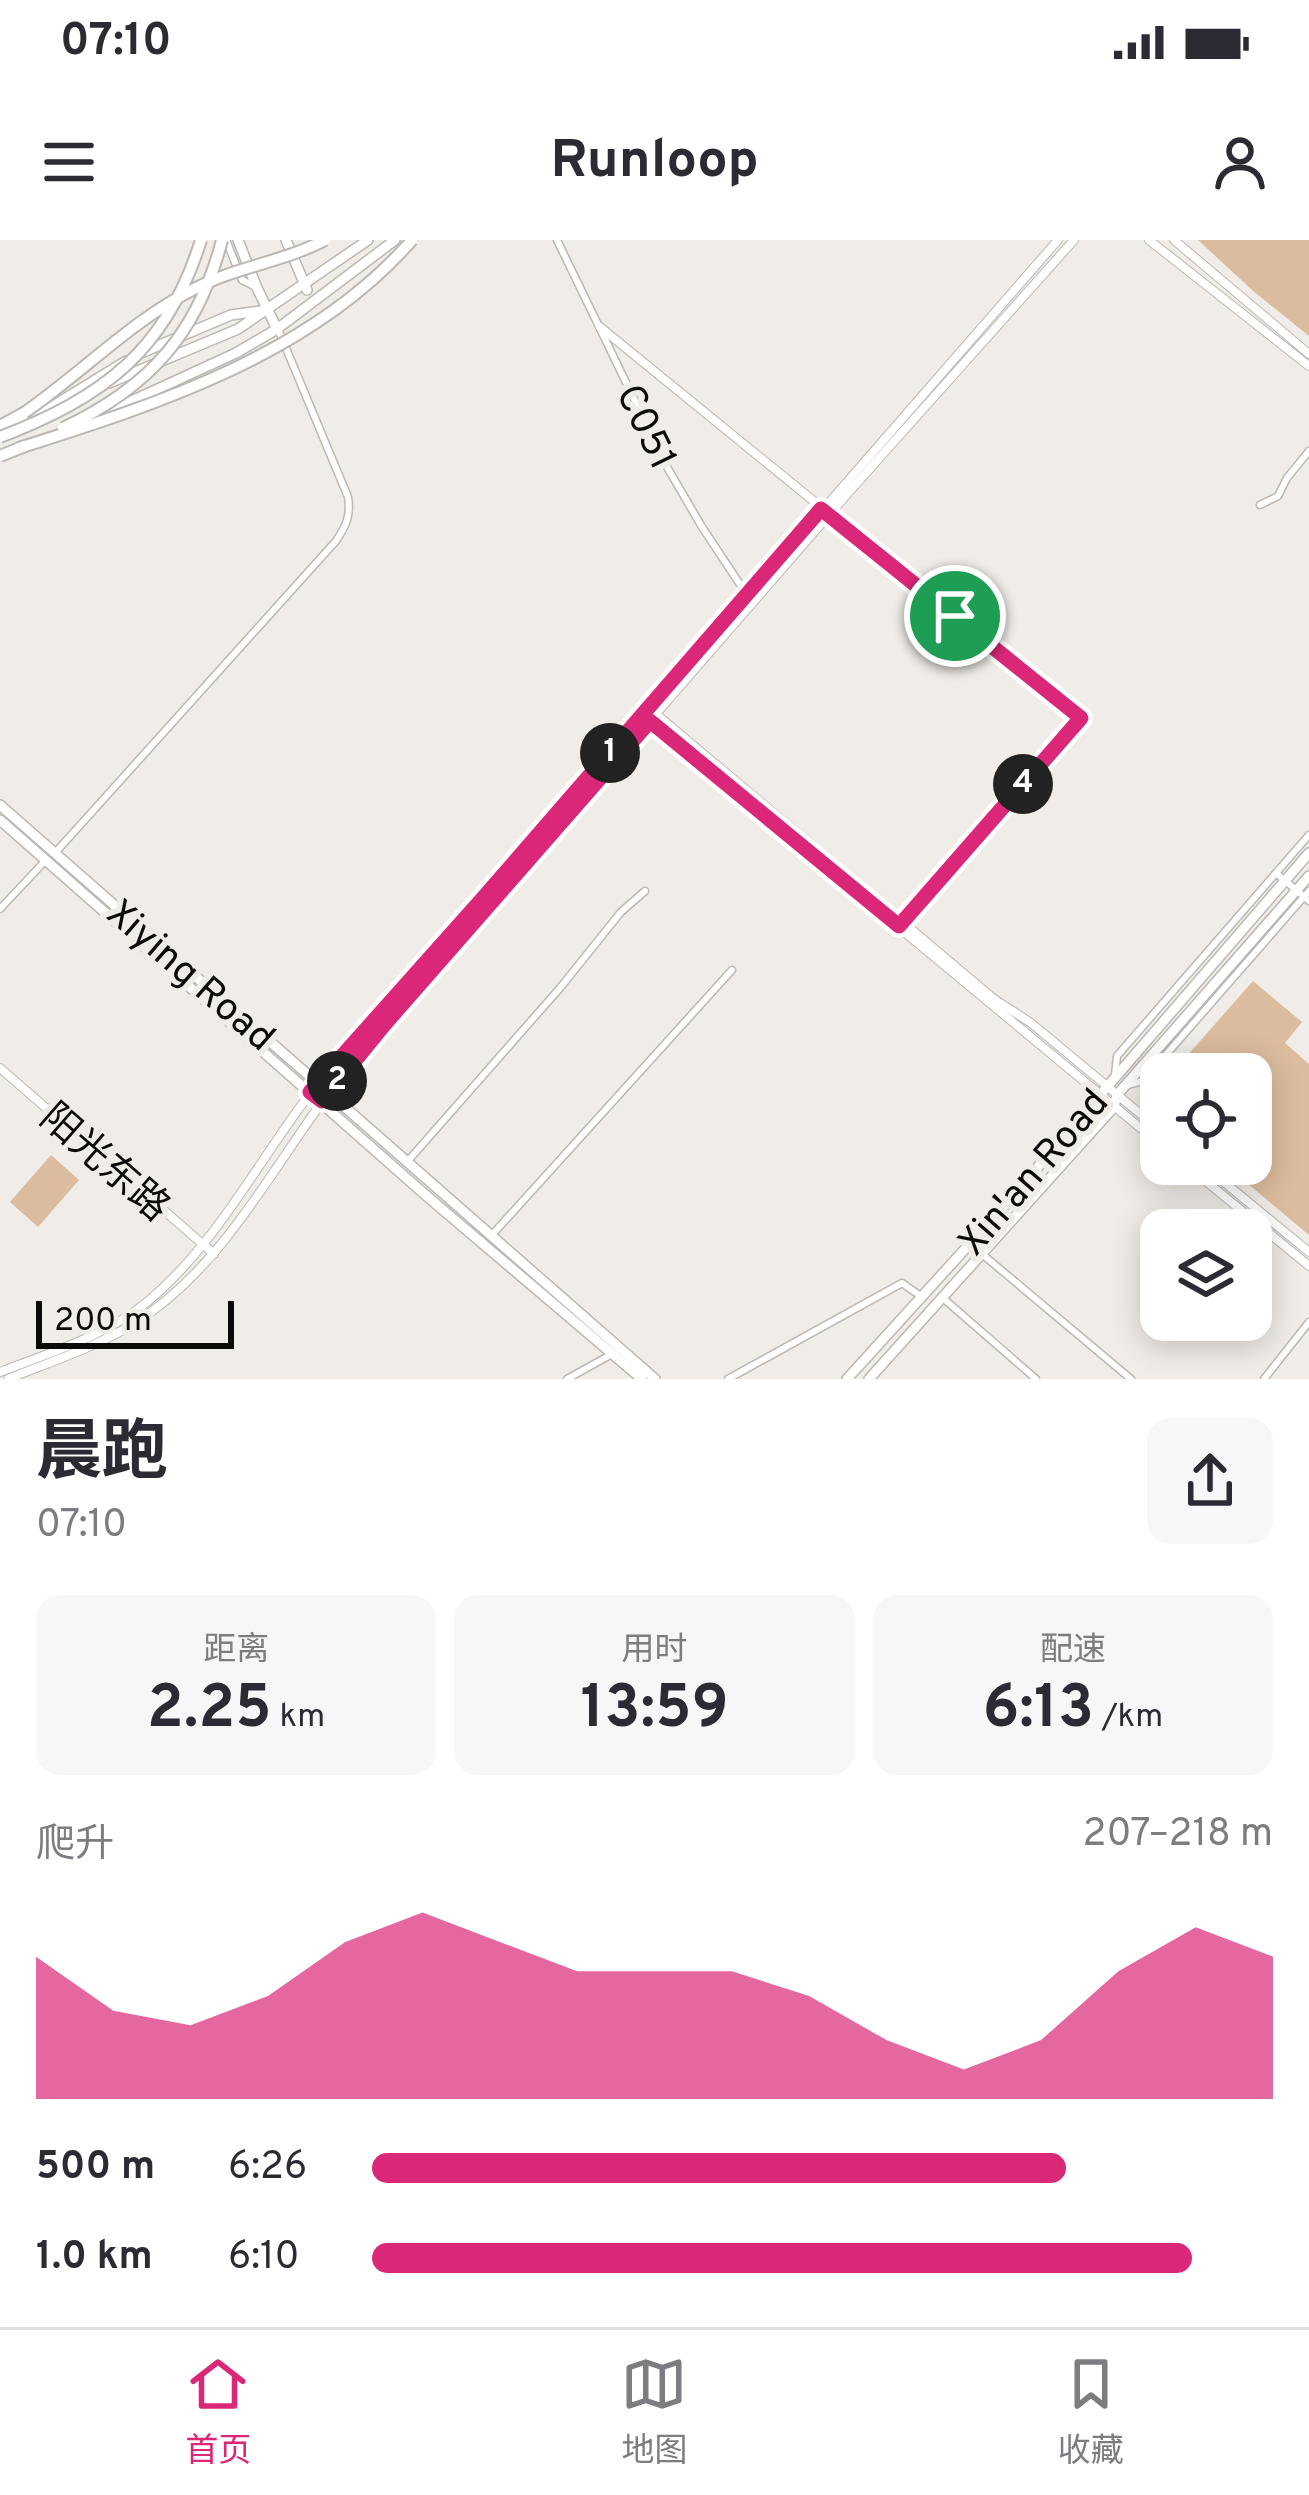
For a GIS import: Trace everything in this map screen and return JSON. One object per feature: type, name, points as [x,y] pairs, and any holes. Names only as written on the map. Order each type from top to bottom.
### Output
[{"type":"highway","points":[[0,431],[57,414],[136,358],[168,314],[190,274],[201,240]]},
{"type":"highway","points":[[0,458],[101,409],[147,375],[192,321],[224,240]]},
{"type":"highway","points":[[0,431],[156,310],[199,286],[280,261],[326,240]]},
{"type":"highway","points":[[19,448],[95,424],[255,358],[295,336],[365,285],[412,240]]},
{"type":"main road","points":[[238,240],[278,328]]},
{"type":"main road","points":[[286,240],[313,300]]},
{"type":"main road","points":[[0,431],[44,412],[142,352],[231,315],[268,309],[368,240]]},
{"type":"main road","points":[[0,458],[236,353],[278,328],[395,240]]},
{"type":"main road","points":[[8,1375],[127,1316],[151,1299],[202,1245],[314,1088],[750,599],[1058,240]]},
{"type":"main road","points":[[825,512],[1074,240]]},
{"type":"main road","points":[[1149,240],[1309,366]]},
{"type":"main road","points":[[1174,240],[1309,354]]},
{"type":"main road","points":[[600,327],[1081,718]]},
{"type":"main road","points":[[8,1375],[133,1324],[176,1292],[214,1254],[325,1097],[750,599]]},
{"type":"main road","points":[[653,717],[901,924],[1030,1023],[1102,1089],[1140,1114]]},
{"type":"main road","name":"Xiying Road","points":[[0,805],[51,857],[314,1088],[407,1162],[655,1379]]},
{"type":"main road","name":"Xiying Road","points":[[0,820],[51,857]]},
{"type":"main road","name":"Xin'an Road","points":[[848,1379],[1280,877],[1309,853]]},
{"type":"main road","name":"Xin'an Road","points":[[869,1379],[1118,1096],[1305,895],[1309,876]]},
{"type":"main road","name":"阳光东路","points":[[0,1068],[214,1254]]},
{"type":"main road","points":[[1118,1096],[1140,1121]]},
{"type":"main road","name":"Xiying Road","points":[[325,1097],[430,1198],[642,1379]]},
{"type":"main road","points":[[1211,1185],[1309,1266]]},
{"type":"main road","points":[[1228,1185],[1309,1252]]},
{"type":"street","points":[[224,240],[242,280],[257,288]]},
{"type":"street","name":"C051","points":[[557,240],[667,467],[750,599]]},
{"type":"street","points":[[0,909],[346,525],[351,513],[348,497],[278,328]]},
{"type":"street","points":[[1260,505],[1278,496],[1309,451]]},
{"type":"street","points":[[901,924],[1081,718]]},
{"type":"street","points":[[1305,895],[1280,877],[1309,836]]},
{"type":"street","points":[[407,1162],[621,912],[645,891]]},
{"type":"street","points":[[491,1236],[732,970]]},
{"type":"street","points":[[982,1254],[1131,1379]]},
{"type":"street","points":[[728,1379],[902,1283],[922,1298]]},
{"type":"street","points":[[941,1296],[1036,1379]]},
{"type":"street","points":[[1264,1379],[1309,1322]]},
{"type":"street","points":[[567,1379],[612,1354]]},
{"type":"shaded area","points":[[1198,240],[1309,240],[1309,336],[1252,290]]},
{"type":"shaded area","points":[[1253,981],[1302,1022],[1285,1043],[1309,1064],[1309,1235],[1249,1185],[1272,1185],[1272,1053],[1190,1053]]},
{"type":"shaded area","points":[[51,1155],[79,1180],[38,1227],[10,1202]]},
{"type":"route","points":[[821,509],[955,616],[1081,718],[899,926],[650,721],[322,1101],[310,1092],[821,509]]}]
